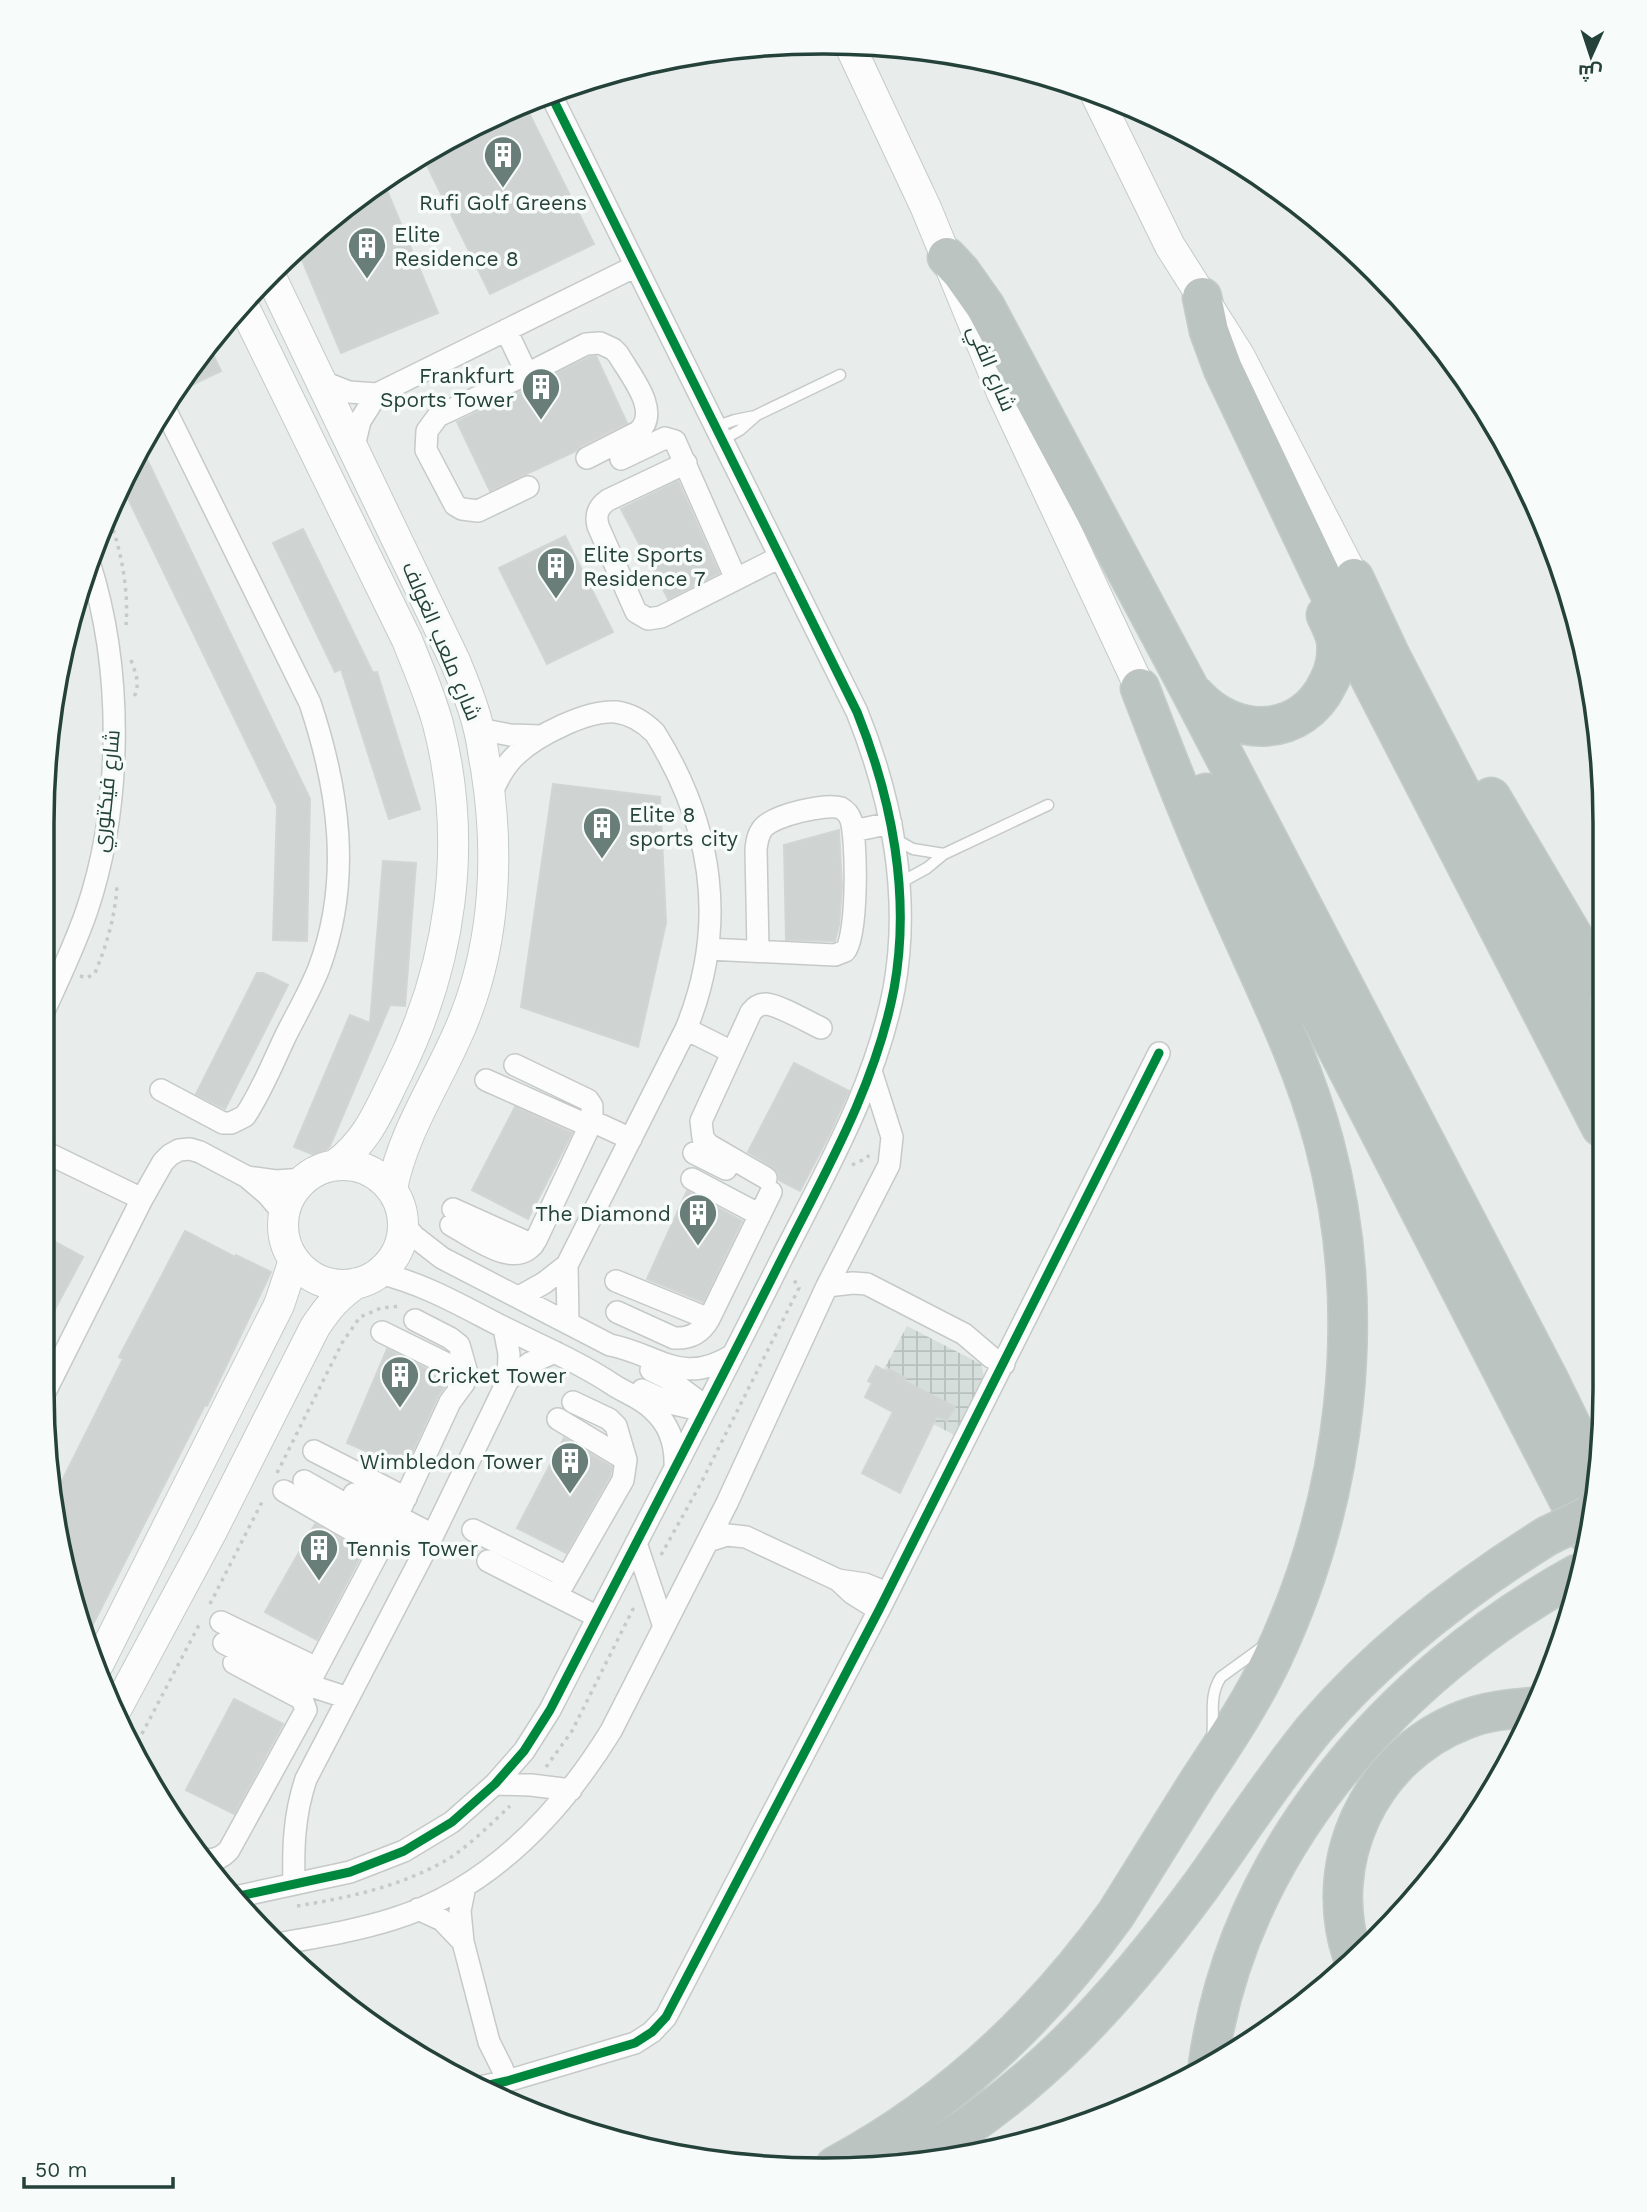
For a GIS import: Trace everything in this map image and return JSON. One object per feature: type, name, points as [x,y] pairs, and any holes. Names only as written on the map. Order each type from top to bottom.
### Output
[{"type":"highway","points":[[947,257],[974,289],[997,327],[1190,690],[1534,1390],[1581,1521]]},
{"type":"highway","points":[[1202,297],[1215,350],[1368,674],[1593,1111]]},
{"type":"highway","points":[[1190,690],[1220,717],[1257,727],[1271,726],[1296,718],[1324,691],[1334,667],[1336,640],[1314,585],[1303,537]]},
{"type":"highway","points":[[1354,578],[1414,666],[1593,970]]},
{"type":"highway","points":[[1354,578],[1390,655],[1593,1047]]},
{"type":"highway","points":[[1140,688],[1206,792],[1534,1390],[1588,1465]]},
{"type":"highway","points":[[850,2157],[900,2128],[981,2066],[1066,1980],[1116,1914],[1251,1699],[1290,1618],[1319,1533],[1338,1445],[1348,1333],[1346,1265],[1341,1224],[1324,1142],[1298,1063],[1207,855],[1140,688]]},
{"type":"highway","points":[[932,2150],[966,2129],[1009,2096],[1065,2048],[1095,2017],[1174,1922],[1286,1764],[1351,1689],[1387,1654],[1464,1591],[1547,1536],[1581,1519]]},
{"type":"highway","points":[[1210,2054],[1217,2017],[1238,1946],[1267,1879],[1285,1846],[1339,1771],[1394,1710],[1437,1671],[1511,1613],[1569,1578]]},
{"type":"highway","points":[[1350,1948],[1344,1925],[1343,1878],[1346,1856],[1353,1833],[1374,1791],[1405,1756],[1443,1730],[1486,1713],[1522,1708]]},
{"type":"street","name":"شارع الفي","points":[[853,55],[905,161],[1002,393],[1140,688]]},
{"type":"street","points":[[245,1896],[350,1872],[404,1851],[452,1822],[495,1784],[524,1751],[550,1710],[675,1469],[858,1104],[885,1027],[894,987],[898,948],[898,884],[893,831],[872,748],[857,712],[555,103]]},
{"type":"street","points":[[1102,107],[1156,219],[1239,355],[1354,578]]},
{"type":"street","points":[[323,382],[349,392],[377,394],[636,266]]},
{"type":"street","name":"شارع ملعب الغولف","points":[[275,285],[455,661],[479,729],[490,796],[494,840],[493,884],[480,971],[467,1013],[400,1154],[392,1189]]},
{"type":"street","name":"شارع ملعب الغولف","points":[[247,314],[407,640],[438,723],[453,810],[452,890],[447,929],[426,1006],[406,1056],[371,1127],[355,1148],[335,1165]]},
{"type":"street","points":[[506,330],[527,374]]},
{"type":"street","points":[[528,487],[478,511],[462,509],[450,498],[426,450],[425,441],[431,423],[438,416],[586,344],[600,343],[618,354],[646,404],[648,416],[643,428],[638,432],[587,458]]},
{"type":"street","points":[[354,446],[360,421],[377,394]]},
{"type":"street","points":[[161,1090],[223,1123],[231,1123],[245,1116],[318,969],[333,921],[338,877],[334,789],[324,745],[310,703],[170,419]]},
{"type":"street","points":[[624,463],[666,438],[672,439],[736,579]]},
{"type":"street","points":[[681,454],[608,500],[597,511],[598,526],[636,612],[641,617],[655,620],[780,557]]},
{"type":"street","points":[[343,510],[356,505],[370,509],[407,579],[422,590]]},
{"type":"street","name":"شارع فيكتوري","points":[[54,989],[88,909],[110,799],[114,743],[113,693],[101,606],[94,580]]},
{"type":"street","points":[[490,796],[505,768],[515,756],[541,736],[603,713],[617,712],[638,719],[654,733],[662,745],[695,814],[703,842],[711,900],[708,949],[702,982],[687,1029],[566,1265],[544,1283],[519,1297]]},
{"type":"street","points":[[479,729],[510,735],[541,736]]},
{"type":"street","points":[[708,949],[835,955],[841,954],[849,947],[855,889],[853,831],[851,818],[841,807],[834,806],[776,819],[764,827],[756,849],[758,951]]},
{"type":"street","points":[[853,831],[893,831]]},
{"type":"street","points":[[806,1209],[709,1145],[703,1138],[701,1121],[751,1012],[760,1005],[772,1005],[821,1028]]},
{"type":"street","points":[[687,1029],[732,1052]]},
{"type":"street","points":[[495,2084],[635,2043],[652,2032],[666,2017],[883,1601],[1160,1054]]},
{"type":"street","points":[[452,1217],[506,1254],[529,1250],[590,1124],[593,1114],[588,1100],[515,1065]]},
{"type":"street","points":[[290,1942],[395,1919],[465,1886],[520,1845],[547,1818],[592,1762],[611,1731],[727,1503],[827,1286],[888,1165],[891,1138],[871,1071]]},
{"type":"street","points":[[486,1080],[631,1139]]},
{"type":"street","points":[[54,1374],[142,1199],[163,1162],[170,1155],[179,1150],[200,1152],[247,1177],[267,1194],[284,1214]]},
{"type":"street","points":[[694,1153],[769,1185]]},
{"type":"street","points":[[54,1156],[142,1199]]},
{"type":"street","points":[[121,1701],[211,1533],[315,1327],[330,1304],[343,1292],[368,1278],[397,1252],[404,1225],[398,1200],[381,1177],[367,1169],[351,1165],[335,1165],[318,1170],[304,1179],[293,1191],[284,1214],[284,1239],[294,1260],[306,1272],[322,1281],[340,1285],[368,1278],[413,1283],[440,1294],[601,1376],[646,1403],[661,1418],[671,1437],[676,1458],[675,1469]]},
{"type":"street","points":[[247,1177],[276,1181],[304,1179]]},
{"type":"street","points":[[692,1180],[760,1215]]},
{"type":"street","points":[[617,1312],[674,1338],[682,1339],[699,1333],[709,1319],[760,1215],[769,1185]]},
{"type":"street","points":[[404,1225],[442,1258],[610,1345],[626,1357],[667,1378],[705,1409]]},
{"type":"street","points":[[849,1244],[855,1265],[867,1284]]},
{"type":"street","points":[[103,1656],[279,1305],[294,1260]]},
{"type":"street","points":[[566,1265],[568,1323]]},
{"type":"street","points":[[616,1281],[709,1319]]},
{"type":"street","points":[[827,1286],[867,1284],[964,1334],[991,1357],[1008,1355]]},
{"type":"street","points":[[312,1677],[393,1523],[450,1402],[467,1373],[459,1345],[415,1320]]},
{"type":"street","points":[[294,1884],[294,1828],[306,1779],[428,1544],[508,1380],[509,1354],[504,1328]]},
{"type":"street","points":[[382,1332],[445,1363],[454,1372],[460,1387]]},
{"type":"street","points":[[610,1345],[630,1350],[670,1367],[683,1369],[710,1367],[733,1356]]},
{"type":"street","points":[[508,1380],[530,1363],[555,1352]]},
{"type":"street","points":[[601,1376],[621,1379],[670,1403],[705,1409]]},
{"type":"street","points":[[562,1586],[623,1480],[626,1460],[613,1422],[573,1402]]},
{"type":"street","points":[[558,1419],[626,1460]]},
{"type":"street","points":[[310,1468],[428,1544]]},
{"type":"street","points":[[276,1485],[393,1523]]},
{"type":"street","points":[[727,1503],[734,1521],[746,1537]]},
{"type":"street","points":[[473,1530],[562,1586],[598,1617]]},
{"type":"street","points":[[708,1541],[727,1535],[746,1537],[838,1580],[852,1593],[883,1601]]},
{"type":"street","points":[[636,1543],[664,1627]]},
{"type":"street","points":[[488,1561],[562,1586]]},
{"type":"street","points":[[214,1623],[348,1698]]},
{"type":"street","points":[[215,1859],[229,1850],[305,1713],[305,1703],[234,1663]]},
{"type":"street","points":[[275,1763],[306,1779]]},
{"type":"street","points":[[495,1784],[570,1790]]},
{"type":"street","points":[[465,1886],[460,1911],[463,1942],[489,2042],[502,2068],[493,2082]]},
{"type":"street","points":[[418,1909],[442,1920],[463,1942]]},
{"type":"lane","points":[[719,434],[735,420],[757,415],[840,375]]},
{"type":"lane","points":[[898,884],[927,869],[944,853],[1048,804]]},
{"type":"lane","points":[[893,831],[913,849],[934,854],[944,853]]},
{"type":"path","points":[[140,1740],[214,1623],[342,1343],[360,1317],[381,1308],[403,1306],[413,1283]]},
{"type":"shaded area","points":[[907,1326],[981,1364],[986,1384],[958,1437],[872,1392]]},
{"type":"building","name":"Rufi Golf Greens","points":[[529,113],[594,244],[490,294],[427,165]]},
{"type":"building","name":"Elite Residence 8","points":[[387,190],[438,313],[341,353],[302,259],[355,213]]},
{"type":"building","points":[[213,355],[221,371],[192,385]]},
{"type":"building","name":"Frankfurt Sports Tower","points":[[596,356],[627,423],[576,451],[490,491],[457,422]]},
{"type":"building","points":[[147,459],[310,799],[307,941],[273,940],[277,806],[127,497]]},
{"type":"building","points":[[678,481],[719,573],[668,599],[621,509]]},
{"type":"building","points":[[303,529],[373,673],[377,672],[420,809],[389,819],[341,669],[335,672],[273,543]]},
{"type":"building","name":"Elite Sports Residence 7","points":[[565,536],[613,632],[547,664],[499,568]]},
{"type":"building","name":"Elite 8 sports city","points":[[553,784],[660,797],[666,923],[638,1047],[521,1007]]},
{"type":"building","points":[[839,830],[842,887],[835,941],[786,940],[784,845]]},
{"type":"building","points":[[383,861],[416,863],[405,1006],[390,1005],[330,1146],[320,1157],[294,1147],[350,1015],[370,1023]]},
{"type":"building","points":[[257,973],[263,973],[288,985],[225,1109],[196,1094]]},
{"type":"building","points":[[794,1063],[849,1091],[800,1191],[779,1180],[778,1172],[773,1167],[748,1152]]},
{"type":"building","points":[[515,1107],[572,1133],[528,1219],[472,1190]]},
{"type":"building","name":"The Diamond","points":[[687,1191],[742,1221],[703,1302],[647,1279]]},
{"type":"building","points":[[185,1231],[271,1272],[207,1406],[205,1405],[92,1626],[69,1539],[60,1484],[123,1359],[119,1357]]},
{"type":"building","points":[[54,1241],[83,1257],[54,1311]]},
{"type":"building","name":"Cricket Tower","points":[[387,1349],[437,1374],[445,1386],[405,1468],[347,1443]]},
{"type":"building","points":[[876,1366],[887,1372],[889,1369],[906,1378],[904,1381],[955,1407],[947,1421],[937,1416],[900,1493],[862,1473],[893,1412],[865,1397],[872,1383],[868,1381]]},
{"type":"building","name":"Wimbledon Tower","points":[[564,1438],[612,1467],[610,1476],[566,1553],[517,1528]]},
{"type":"building","name":"Tennis Tower","points":[[315,1524],[363,1552],[317,1640],[265,1612]]},
{"type":"building","points":[[234,1699],[283,1724],[234,1814],[186,1790]]},
{"type":"cycle path","points":[[244,1895],[350,1872],[404,1851],[452,1822],[495,1784],[524,1751],[550,1710],[830,1164],[874,1061],[894,989],[900,919],[895,848],[880,779],[857,712],[555,103]]},
{"type":"cycle path","points":[[495,2084],[635,2043],[652,2032],[666,2017],[879,1610],[1159,1053]]},
{"type":"place","name":"Rufi Golf Greens","points":[[503,189]]},
{"type":"place","name":"Elite Residence 8","points":[[367,280]]},
{"type":"place","name":"Frankfurt Sports Tower","points":[[541,421]]},
{"type":"place","name":"Elite Sports Residence 7","points":[[556,600]]},
{"type":"place","name":"Elite 8 sports city","points":[[602,860]]},
{"type":"place","name":"The Diamond","points":[[698,1247]]},
{"type":"place","name":"Cricket Tower","points":[[400,1409]]},
{"type":"place","name":"Wimbledon Tower","points":[[570,1495]]},
{"type":"place","name":"Tennis Tower","points":[[319,1582]]}]
